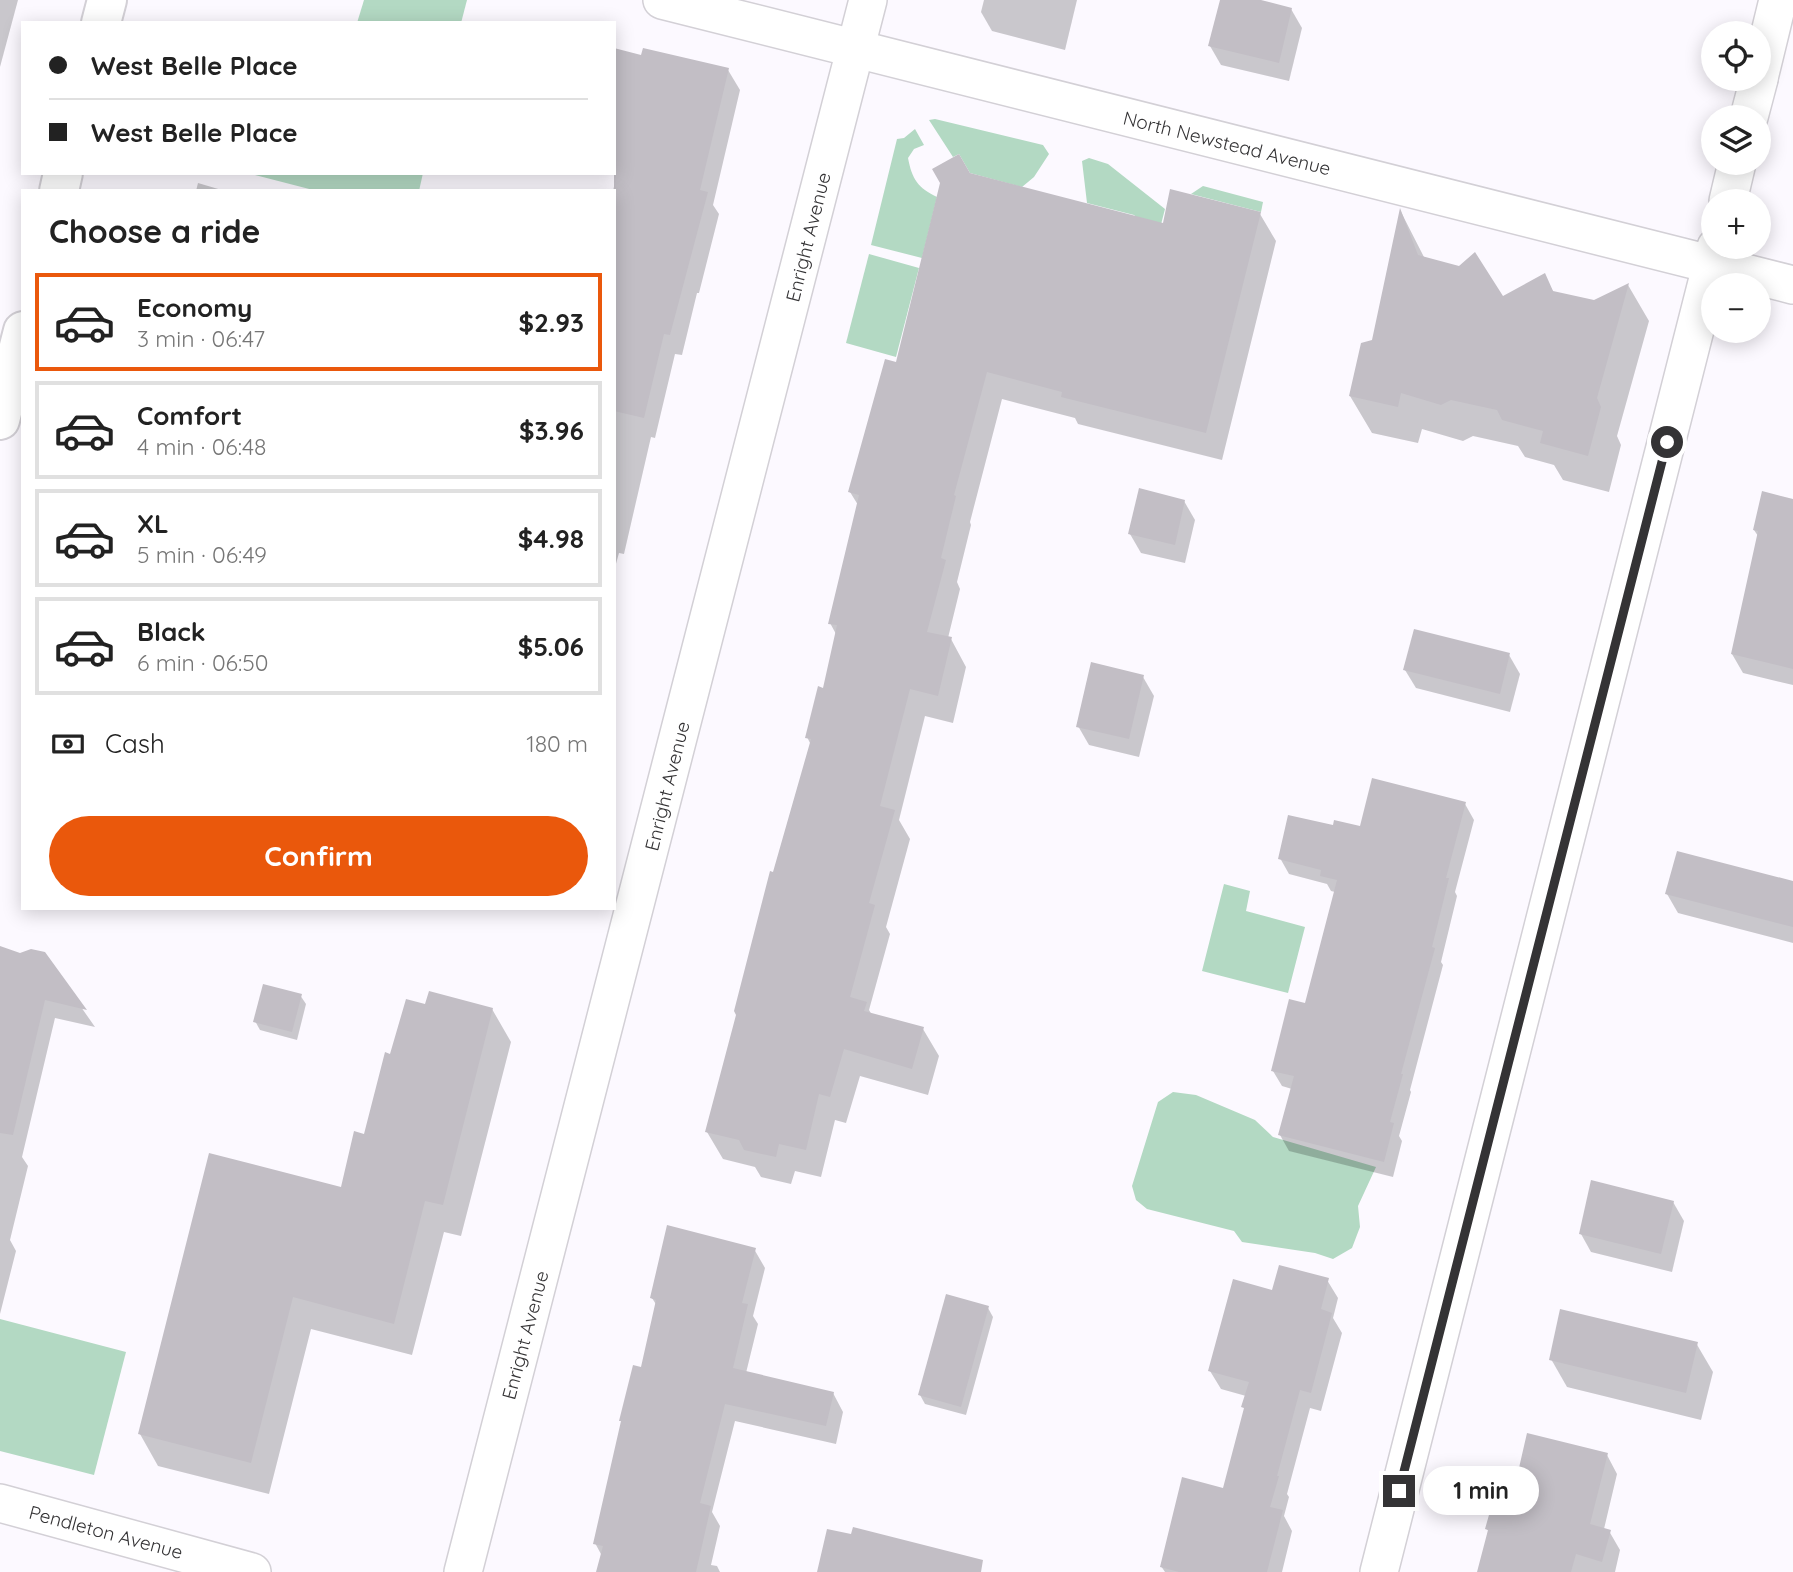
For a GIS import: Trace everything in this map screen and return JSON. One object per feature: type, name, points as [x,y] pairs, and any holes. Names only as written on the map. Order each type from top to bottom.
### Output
[{"type":"main road","points":[[102,21],[107,0]]},
{"type":"main road","points":[[0,420],[21,339]]},
{"type":"street","name":"North Newstead Avenue","points":[[662,0],[1701,253]]},
{"type":"street","name":"Enright Avenue","points":[[463,1572],[868,0]]},
{"type":"street","points":[[1771,29],[1778,0]]},
{"type":"street","points":[[1379,1572],[1713,259]]},
{"type":"street","name":"North Newstead Avenue","points":[[1722,259],[1793,285]]},
{"type":"street","name":"Pendleton Avenue","points":[[0,1503],[252,1572]]},
{"type":"green space","points":[[364,0],[467,0],[462,21],[358,21]]},
{"type":"green space","points":[[935,119],[1043,145],[1049,154],[1034,177],[1022,187],[970,173],[959,154],[953,157],[929,120]]},
{"type":"green space","points":[[915,129],[924,145],[914,149],[908,158],[912,172],[925,190],[937,197],[922,258],[871,245],[897,139],[904,138]]},
{"type":"green space","points":[[1089,158],[1108,164],[1165,209],[1158,236],[1134,215],[1087,203],[1082,161]]},
{"type":"green space","points":[[255,175],[423,175],[419,189],[309,189]]},
{"type":"green space","points":[[1203,186],[1263,202],[1261,212],[1191,194]]},
{"type":"green space","points":[[869,254],[919,268],[896,357],[846,343]]},
{"type":"green space","points":[[1224,884],[1250,891],[1246,911],[1305,927],[1288,993],[1202,971]]},
{"type":"green space","points":[[1173,1092],[1196,1095],[1255,1120],[1273,1137],[1376,1167],[1358,1206],[1360,1227],[1352,1248],[1333,1259],[1315,1253],[1242,1242],[1234,1231],[1147,1209],[1136,1200],[1132,1186],[1158,1102]]},
{"type":"green space","points":[[0,1319],[126,1352],[94,1475],[0,1451]]},
{"type":"building","points":[[1220,0],[1261,0],[1292,8],[1279,63],[1208,46]]},
{"type":"building","points":[[643,48],[729,68],[700,190],[708,192],[670,335],[664,334],[644,418],[616,411],[616,49],[641,55]]},
{"type":"building","points":[[959,154],[970,173],[1163,223],[1170,189],[1261,212],[1206,433],[1061,397],[1062,392],[987,372],[954,495],[956,496],[941,558],[946,560],[927,632],[952,637],[938,696],[910,689],[880,806],[895,810],[869,903],[875,905],[850,997],[867,1002],[864,1011],[924,1027],[912,1069],[844,1049],[830,1097],[819,1094],[806,1150],[779,1144],[776,1157],[744,1150],[739,1140],[705,1132],[770,871],[773,872],[811,739],[805,738],[818,686],[823,688],[837,625],[828,624],[859,495],[848,492],[885,359],[896,362],[940,183],[932,169]]},
{"type":"building","points":[[1400,208],[1418,255],[1459,266],[1475,252],[1503,296],[1545,273],[1553,291],[1594,300],[1629,283],[1597,398],[1601,407],[1588,456],[1540,443],[1543,431],[1502,420],[1497,410],[1451,400],[1441,405],[1401,393],[1398,407],[1349,396],[1361,343],[1372,340]]},
{"type":"building","points":[[1139,488],[1185,500],[1175,545],[1128,534]]},
{"type":"building","points":[[1762,491],[1793,499],[1793,669],[1731,654],[1758,531],[1753,530]]},
{"type":"building","points":[[1414,629],[1510,653],[1500,694],[1403,670]]},
{"type":"building","points":[[1091,662],[1144,675],[1129,739],[1076,727]]},
{"type":"building","points":[[1372,778],[1466,802],[1446,878],[1449,878],[1432,947],[1435,948],[1390,1122],[1394,1123],[1384,1162],[1278,1135],[1294,1076],[1271,1071],[1289,999],[1305,1003],[1337,880],[1320,876],[1321,870],[1278,859],[1288,815],[1333,825],[1334,820],[1360,826]]},
{"type":"building","points":[[1677,851],[1793,881],[1793,927],[1665,894]]},
{"type":"building","points":[[0,946],[20,953],[31,949],[45,952],[87,1010],[45,1000],[13,1135],[0,1133]]},
{"type":"building","points":[[263,984],[302,994],[292,1032],[253,1022]]},
{"type":"building","points":[[429,991],[493,1008],[443,1205],[425,1201],[394,1324],[293,1297],[251,1463],[138,1434],[209,1153],[341,1187],[354,1131],[364,1134],[385,1052],[390,1054],[406,999],[425,1004]]},
{"type":"building","points":[[1591,1180],[1674,1201],[1661,1254],[1579,1234]]},
{"type":"building","points":[[667,1225],[756,1248],[742,1303],[748,1304],[733,1368],[834,1392],[826,1426],[725,1404],[700,1503],[711,1506],[696,1572],[596,1572],[603,1546],[593,1544],[633,1365],[641,1367],[656,1300],[650,1298]]},
{"type":"building","points":[[1279,1265],[1329,1278],[1321,1309],[1332,1313],[1311,1393],[1300,1390],[1277,1476],[1270,1507],[1283,1510],[1267,1572],[1179,1572],[1160,1567],[1182,1477],[1223,1488],[1244,1408],[1241,1407],[1249,1382],[1208,1371],[1233,1279],[1272,1290]]},
{"type":"building","points":[[946,1294],[989,1306],[961,1407],[918,1395]]},
{"type":"building","points":[[1560,1309],[1698,1342],[1686,1393],[1549,1360]]},
{"type":"building","points":[[1527,1433],[1608,1453],[1590,1524],[1611,1530],[1602,1562],[1576,1554],[1571,1572],[1477,1572],[1488,1530],[1485,1529],[1500,1476],[1516,1481]]},
{"type":"building","points":[[853,1527],[983,1560],[981,1572],[817,1572],[827,1529],[851,1534]]},
{"type":"route","points":[[1399,1491],[1667,442]]}]
